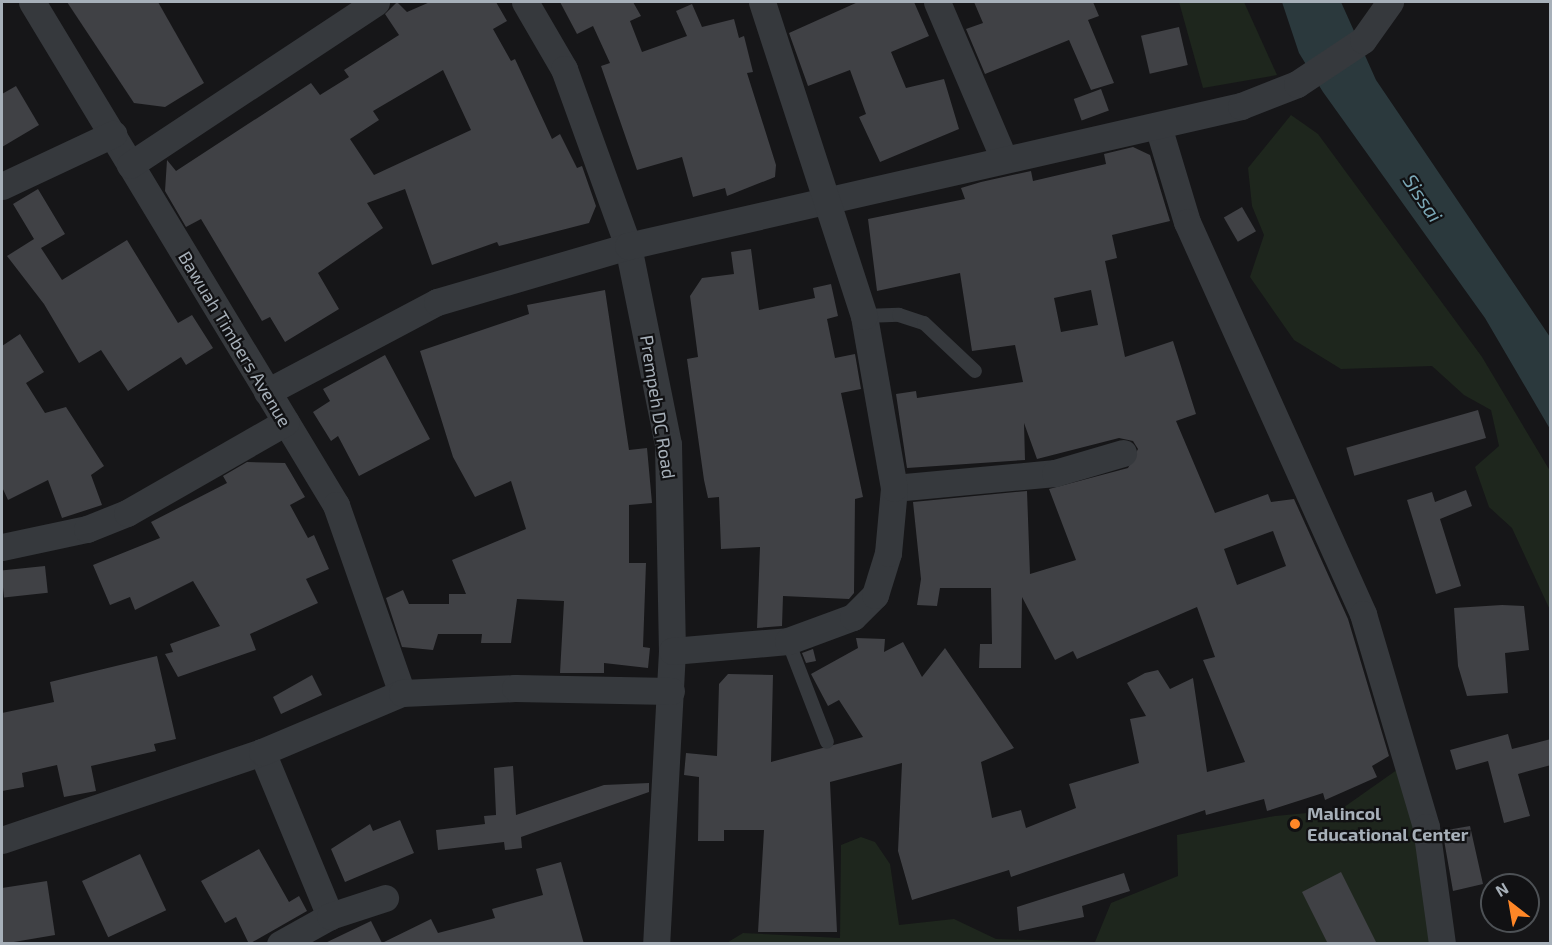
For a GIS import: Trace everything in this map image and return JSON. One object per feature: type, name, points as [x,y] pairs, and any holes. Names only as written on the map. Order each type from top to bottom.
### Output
[{"type":"street","name":"Bawuah Timbers Avenue","points":[[32,2],[336,505],[402,693]]},
{"type":"street","points":[[130,165],[376,2]]},
{"type":"street","name":"Prempeh DC Road","points":[[525,2],[564,69],[628,246],[668,444],[672,651],[656,944]]},
{"type":"street","points":[[672,651],[788,640],[853,616],[874,595],[888,553],[894,488],[864,316],[762,2]]},
{"type":"street","points":[[937,2],[1004,159]]},
{"type":"street","points":[[267,392],[437,302],[628,246],[1241,106],[1308,78],[1363,40],[1390,2]]},
{"type":"street","points":[[1158,126],[1187,222],[1363,614],[1426,827],[1442,944]]},
{"type":"street","points":[[2,186],[113,134]]},
{"type":"street","points":[[2,547],[87,528],[127,513],[286,422]]},
{"type":"street","points":[[894,488],[1055,473],[1123,453]]},
{"type":"street","points":[[2,840],[262,752],[402,693],[515,688],[671,691]]},
{"type":"street","points":[[262,752],[330,916]]},
{"type":"street","points":[[280,944],[330,916],[384,898]]},
{"type":"lane","points":[[864,316],[917,320],[975,371]]},
{"type":"lane","points":[[788,640],[827,742]]},
{"type":"shaded area","points":[[1179,2],[1244,2],[1277,75],[1203,88]]},
{"type":"shaded area","points":[[1291,115],[1318,134],[1482,357],[1550,471],[1550,610],[1512,528],[1489,507],[1475,467],[1499,446],[1491,410],[1464,395],[1432,366],[1341,369],[1294,340],[1250,277],[1264,235],[1252,206],[1248,168]]},
{"type":"shaded area","points":[[1401,767],[1417,822],[1430,943],[725,944],[743,933],[840,938],[841,845],[861,837],[875,842],[890,864],[899,925],[954,919],[996,939],[1095,942],[1111,903],[1178,876],[1177,835],[1275,816],[1340,810]]},
{"type":"water","name":"Sissai","points":[[1282,2],[1341,2],[1376,80],[1550,337],[1550,429],[1485,318],[1323,92],[1299,53]]},
{"type":"building","points":[[67,2],[158,2],[204,83],[165,107],[134,103]]},
{"type":"building","points":[[397,2],[407,12],[430,2],[496,2],[507,21],[493,29],[511,61],[515,59],[552,139],[560,134],[577,168],[582,166],[596,206],[589,223],[499,246],[497,242],[432,265],[405,189],[367,203],[383,228],[318,273],[339,309],[285,342],[270,317],[262,321],[201,219],[186,227],[165,191],[167,160],[176,171],[311,83],[320,95],[349,77],[344,70],[399,35],[385,14]],"holes":[[[443,70],[471,130],[374,175],[350,139],[379,120],[373,111]]]},
{"type":"building","points":[[560,2],[633,2],[641,16],[630,21],[642,52],[687,36],[676,11],[692,4],[702,27],[734,19],[739,38],[744,36],[753,72],[747,73],[776,165],[775,177],[727,196],[725,188],[693,197],[682,157],[637,170],[601,66],[610,63],[593,26],[577,34]]},
{"type":"building","points":[[858,2],[914,2],[929,36],[891,52],[906,88],[944,79],[959,129],[880,162],[859,117],[866,114],[850,70],[808,86],[789,33]]},
{"type":"building","points":[[974,2],[1093,2],[1099,16],[1088,20],[1114,83],[1091,90],[1069,40],[985,74],[966,29],[983,23]]},
{"type":"building","points":[[1179,27],[1188,65],[1150,74],[1141,36]]},
{"type":"building","points":[[16,86],[39,125],[2,147],[2,94]]},
{"type":"building","points":[[1101,89],[1109,111],[1082,121],[1074,99]]},
{"type":"building","points":[[1133,147],[1150,155],[1170,221],[1112,235],[1117,258],[1105,261],[1125,357],[1173,341],[1196,414],[1176,421],[1215,513],[1268,494],[1271,502],[1294,499],[1348,619],[1389,756],[1372,766],[1377,777],[1325,800],[1323,793],[1267,811],[1264,799],[1206,815],[1205,810],[1011,877],[1009,870],[912,900],[898,851],[902,763],[830,782],[837,932],[758,932],[764,830],[724,830],[724,841],[698,841],[699,777],[684,775],[686,753],[717,756],[719,684],[728,674],[773,675],[771,762],[863,737],[839,700],[828,706],[811,674],[858,648],[856,638],[885,639],[884,652],[903,642],[922,677],[945,648],[1014,748],[981,762],[992,818],[1021,810],[1026,828],[1076,808],[1069,784],[1139,763],[1130,719],[1146,716],[1127,683],[1145,673],[1158,670],[1170,689],[1193,678],[1207,772],[1245,762],[1203,660],[1215,657],[1197,607],[1077,659],[1073,651],[1055,660],[1022,597],[1021,668],[979,668],[980,644],[992,644],[991,588],[940,588],[937,606],[917,605],[921,579],[913,502],[1027,491],[1030,574],[1076,560],[1049,489],[1128,468],[1138,449],[1133,441],[1119,438],[1037,459],[1024,423],[1025,460],[907,468],[896,394],[916,391],[917,398],[1023,382],[1015,345],[972,351],[960,273],[877,291],[868,219],[965,199],[961,188],[981,182],[1031,171],[1033,181],[1106,164],[1104,154]],"holes":[[[1091,290],[1098,325],[1061,332],[1054,298]],[[1273,531],[1286,566],[1237,585],[1224,549]]]},
{"type":"building","points":[[38,189],[65,234],[41,248],[62,280],[127,240],[178,323],[192,315],[213,348],[186,365],[181,357],[128,391],[101,350],[79,363],[44,304],[7,256],[34,239],[13,204]]},
{"type":"building","points":[[1242,207],[1256,231],[1238,242],[1224,218]]},
{"type":"building","points":[[751,249],[759,310],[815,298],[813,288],[831,284],[838,316],[827,319],[835,358],[855,354],[861,389],[841,393],[863,497],[855,499],[854,593],[849,599],[783,596],[782,626],[757,628],[760,547],[721,549],[719,497],[708,498],[687,359],[698,357],[690,296],[702,278],[734,274],[731,252]]},
{"type":"building","points":[[605,290],[629,450],[647,448],[652,503],[629,505],[629,563],[646,563],[643,647],[650,648],[648,668],[604,663],[604,673],[560,673],[564,601],[517,599],[511,643],[481,643],[482,634],[438,634],[433,650],[402,647],[386,598],[403,590],[409,604],[449,604],[449,594],[466,594],[452,560],[526,529],[511,481],[475,497],[453,457],[420,351],[529,314],[527,305]]},
{"type":"building","points":[[20,334],[44,372],[26,383],[45,413],[66,407],[104,466],[91,475],[102,505],[62,518],[48,480],[8,500],[2,487],[2,346]]},
{"type":"building","points":[[385,355],[430,439],[359,476],[338,436],[331,441],[313,412],[330,401],[323,389]]},
{"type":"building","points":[[1478,410],[1486,438],[1354,476],[1346,448]]},
{"type":"building","points":[[247,462],[285,463],[305,497],[290,505],[308,538],[314,535],[329,569],[306,579],[318,603],[250,634],[256,650],[178,677],[165,654],[173,652],[170,644],[220,626],[193,581],[135,610],[130,597],[110,605],[93,565],[160,538],[151,522],[227,483],[223,476]]},
{"type":"building","points":[[1466,490],[1472,506],[1440,519],[1461,586],[1436,594],[1407,500],[1432,492],[1435,502]]},
{"type":"building","points":[[45,566],[48,593],[4,597],[2,571]]},
{"type":"building","points":[[1524,606],[1529,650],[1505,653],[1508,693],[1467,696],[1458,666],[1454,608]]},
{"type":"building","points":[[813,649],[816,661],[806,663],[802,653]]},
{"type":"building","points":[[157,656],[176,739],[154,744],[156,751],[91,766],[96,791],[64,797],[57,765],[22,773],[24,787],[2,791],[2,713],[54,702],[50,682]]},
{"type":"building","points":[[312,675],[322,695],[281,714],[273,697]]},
{"type":"building","points":[[1508,734],[1512,749],[1551,739],[1551,765],[1518,774],[1530,816],[1504,823],[1488,761],[1456,770],[1450,750]]},
{"type":"building","points":[[513,766],[516,815],[604,785],[649,783],[649,792],[521,837],[522,848],[505,850],[504,842],[438,850],[436,830],[485,824],[484,816],[496,815],[494,768]]},
{"type":"building","points":[[400,820],[414,853],[345,882],[331,849],[370,824],[373,831]]},
{"type":"building","points":[[1470,826],[1481,873],[1480,885],[1453,891],[1444,840],[1449,838],[1447,830]]},
{"type":"building","points":[[259,849],[289,902],[299,896],[307,911],[249,944],[236,917],[225,923],[201,881]]},
{"type":"building","points":[[140,854],[166,910],[108,937],[82,881]]},
{"type":"building","points":[[561,862],[584,944],[323,944],[371,921],[382,943],[431,919],[438,933],[495,918],[492,909],[543,895],[536,869]]},
{"type":"building","points":[[1341,872],[1377,944],[1328,944],[1302,892]]},
{"type":"building","points":[[1124,873],[1130,891],[1082,906],[1084,917],[1019,931],[1017,907]]},
{"type":"building","points":[[47,881],[55,935],[2,944],[2,888]]},
{"type":"place","name":"Malincol Educational Center","points":[[1295,824]]}]
